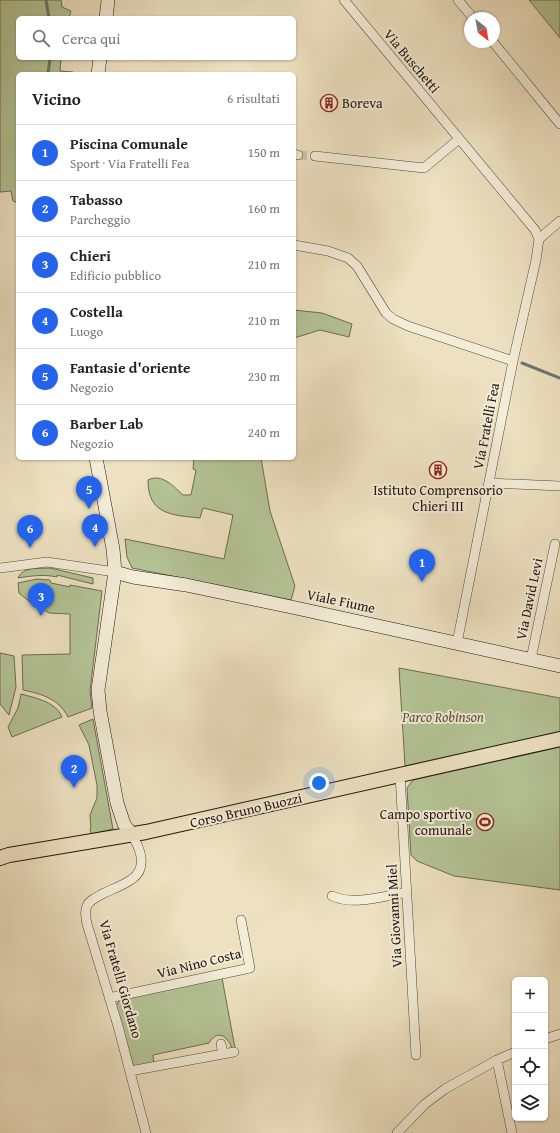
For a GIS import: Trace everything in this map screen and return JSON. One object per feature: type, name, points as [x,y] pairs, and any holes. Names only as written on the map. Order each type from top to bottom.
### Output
[{"type":"main road","name":"Corso Bruno Buozzi","points":[[0,858],[9,855],[132,835],[560,739]]},
{"type":"street","points":[[106,16],[108,0]]},
{"type":"street","name":"Via Buschetti","points":[[344,0],[535,230],[539,239]]},
{"type":"street","points":[[458,0],[468,12]]},
{"type":"street","points":[[498,48],[560,124]]},
{"type":"street","points":[[98,72],[100,60]]},
{"type":"street","points":[[316,156],[424,168],[460,139]]},
{"type":"street","points":[[539,239],[560,220]]},
{"type":"street","name":"Via Fratelli Fea","points":[[457,643],[513,361],[536,260],[539,239]]},
{"type":"street","points":[[296,246],[334,253],[348,258],[353,262],[386,313],[393,319],[408,326],[513,361]]},
{"type":"street","name":"Via Fratelli Giordano","points":[[96,460],[113,549],[115,572],[98,690],[100,711],[117,803],[124,824],[139,847],[141,864],[139,871],[132,879],[93,899],[88,905],[86,911],[87,924],[130,1071],[146,1133]]},
{"type":"street","points":[[489,483],[560,486]]},
{"type":"street","name":"Via David Levi","points":[[530,659],[555,544]]},
{"type":"street","points":[[0,568],[47,562],[115,572]]},
{"type":"street","name":"Viale Fiume","points":[[115,572],[133,577],[186,585],[296,608],[560,666]]},
{"type":"street","name":"Via Giovanni Miel","points":[[400,775],[416,1055]]},
{"type":"street","points":[[332,896],[340,900],[356,901],[407,892]]},
{"type":"street","name":"Via Nino Costa","points":[[109,998],[250,968],[241,920]]},
{"type":"street","points":[[548,1039],[560,1034]]},
{"type":"street","points":[[221,1044],[223,1054]]},
{"type":"street","points":[[130,1071],[234,1052]]},
{"type":"street","points":[[397,1133],[425,1104],[446,1089],[497,1060],[512,1053]]},
{"type":"street","points":[[497,1060],[512,1133]]},
{"type":"green space","points":[[0,0],[61,0],[62,7],[71,11],[70,16],[16,16],[16,60],[61,60],[60,71],[73,72],[16,72],[16,202],[13,201],[11,191],[0,192]]},
{"type":"green space","points":[[529,0],[560,0],[560,38]]},
{"type":"green space","points":[[296,310],[322,313],[352,324],[349,337],[320,330],[296,337]]},
{"type":"green space","points":[[194,460],[261,460],[270,511],[295,586],[291,600],[132,568],[127,557],[125,539],[224,559],[233,515],[203,508],[200,518],[171,514],[157,507],[149,492],[148,480],[158,478],[163,479],[183,495],[191,495],[196,470],[193,469]]},
{"type":"green space","points":[[50,568],[93,578],[93,584],[57,575],[57,577],[42,575],[18,578],[20,574],[28,570]]},
{"type":"green space","points":[[37,579],[50,580],[51,583],[70,587],[70,585],[102,591],[90,691],[92,708],[68,717],[60,706],[49,698],[37,693],[23,690],[22,655],[70,654],[70,614],[49,613],[31,603],[19,593],[18,583]]},
{"type":"green space","points":[[0,653],[14,656],[16,687],[9,715],[0,704]]},
{"type":"green space","name":"Parco Robinson","points":[[399,668],[560,698],[560,732],[405,766]]},
{"type":"green space","points":[[21,694],[45,701],[55,708],[62,717],[12,737],[8,727],[18,708]]},
{"type":"green space","points":[[93,719],[113,829],[91,834],[90,815],[97,798],[97,785],[89,745],[79,725]]},
{"type":"green space","name":"Campo sportivo comunale","points":[[560,747],[560,890],[454,876],[417,861],[411,855],[407,788],[413,780]]},
{"type":"green space","points":[[222,978],[235,1048],[232,1048],[225,1037],[219,1035],[212,1039],[209,1043],[153,1055],[154,1064],[134,1068],[116,1006],[119,1001],[122,999]]},
{"type":"waterway","points":[[46,0],[49,16]]},
{"type":"waterway","points":[[48,72],[50,60]]},
{"type":"waterway","points":[[522,363],[560,378]]},
{"type":"tunnel","points":[[298,155],[315,156]]},
{"type":"place","name":"Boreva","points":[[329,103]]},
{"type":"place","name":"Istituto Comprensorio Chieri III","points":[[438,470]]},
{"type":"place","name":"Fantasie d'oriente","points":[[89,509]]},
{"type":"place","name":"Costella","points":[[95,547]]},
{"type":"place","name":"Barber Lab","points":[[30,548]]},
{"type":"place","name":"Piscina Comunale","points":[[422,582]]},
{"type":"place","name":"Chieri","points":[[41,616]]},
{"type":"place","name":"Tabasso","points":[[74,788]]},
{"type":"place","name":"Campo sportivo comunale","points":[[485,822]]}]
